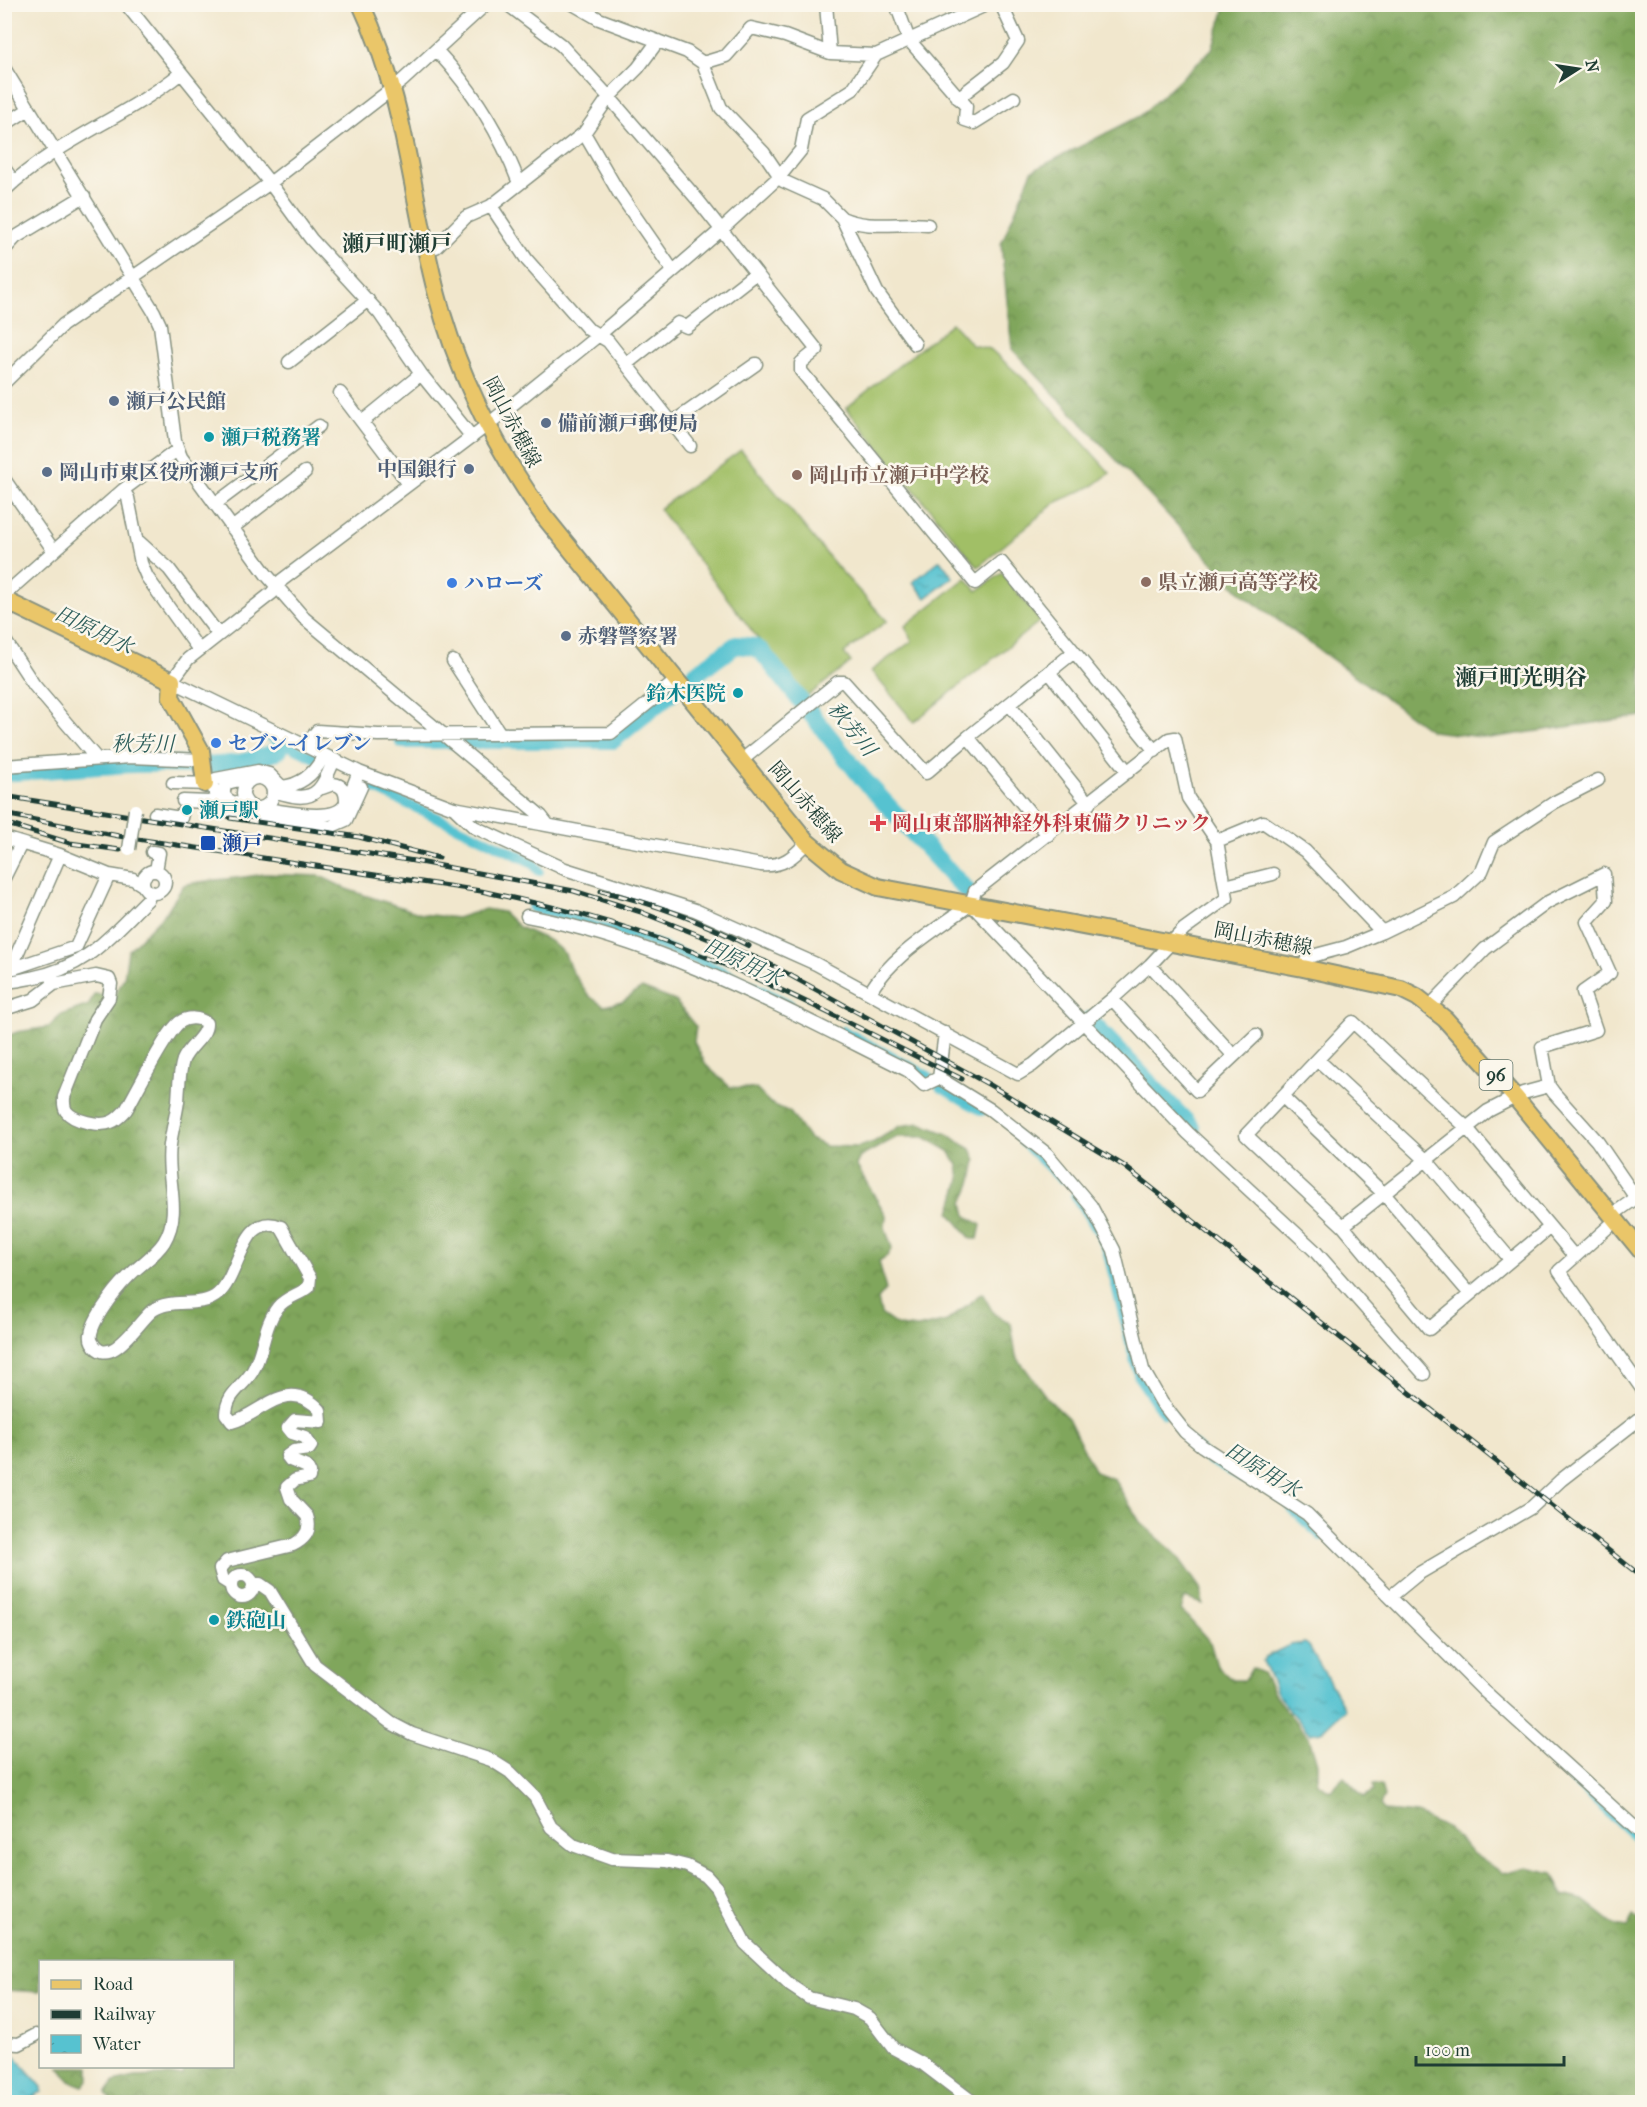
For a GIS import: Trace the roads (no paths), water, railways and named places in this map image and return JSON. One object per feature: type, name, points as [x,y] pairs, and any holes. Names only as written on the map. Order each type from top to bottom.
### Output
[{"type":"main road","name":"岡山赤穂線","points":[[361,4],[393,86],[447,332],[486,426],[508,464],[543,515],[807,842],[841,870],[878,887],[1173,942],[1401,989],[1430,1006],[1445,1019],[1515,1097],[1642,1252]]},
{"type":"main road","points":[[6,604],[172,681],[171,697],[201,751],[212,782]]},
{"type":"street","points":[[126,4],[270,183],[311,239],[380,314],[420,374],[472,437]]},
{"type":"street","points":[[4,383],[63,325],[270,183],[437,51],[486,4]]},
{"type":"street","points":[[507,4],[561,45],[697,198],[817,350],[801,363],[801,371],[975,583],[1001,562],[1155,751]]},
{"type":"street","points":[[573,4],[599,19],[687,52],[703,63],[721,108],[764,153],[780,176],[795,188],[833,206],[842,218],[877,292],[915,344]]},
{"type":"street","points":[[826,4],[830,53]]},
{"type":"street","points":[[896,4],[909,40],[966,106],[965,120],[974,123],[1014,98]]},
{"type":"street","points":[[958,98],[1003,63],[1018,41],[1001,4]]},
{"type":"street","points":[[703,63],[726,56],[751,28],[785,36],[830,53],[876,55],[985,5]]},
{"type":"street","points":[[427,249],[436,247],[466,217],[491,206],[584,133],[609,97],[638,68],[658,41]]},
{"type":"street","points":[[437,51],[460,76],[503,141],[519,183]]},
{"type":"street","points":[[807,842],[786,861],[773,866],[454,808],[328,759],[306,745],[172,681],[178,670],[199,650],[277,587],[282,580],[486,426],[600,334],[721,230],[780,176],[803,144],[807,118],[852,90],[876,55]]},
{"type":"street","points":[[4,68],[154,312],[159,325],[177,450],[232,528],[277,587],[325,637],[541,816],[548,825]]},
{"type":"street","points":[[4,191],[56,150],[150,98],[181,72]]},
{"type":"street","points":[[6,120],[29,109]]},
{"type":"street","points":[[584,133],[619,193],[673,271]]},
{"type":"street","points":[[4,168],[14,182]]},
{"type":"street","points":[[4,250],[16,237],[84,196]]},
{"type":"street","points":[[491,206],[527,260],[588,329],[600,334],[690,446]]},
{"type":"street","points":[[842,218],[868,225],[928,225]]},
{"type":"street","points":[[626,364],[678,323],[687,327],[756,273]]},
{"type":"street","points":[[289,362],[368,300]]},
{"type":"street","points":[[672,423],[756,364]]},
{"type":"street","points":[[362,422],[420,374]]},
{"type":"street","points":[[340,393],[409,484]]},
{"type":"street","points":[[215,504],[319,426]]},
{"type":"street","points":[[6,604],[54,551],[123,490],[177,450]]},
{"type":"street","points":[[232,528],[305,472]]},
{"type":"street","points":[[4,479],[54,551]]},
{"type":"street","points":[[123,490],[128,498],[136,540],[147,577],[199,650]]},
{"type":"street","points":[[136,540],[169,569],[218,634]]},
{"type":"street","points":[[4,639],[33,685],[97,759]]},
{"type":"street","points":[[742,760],[838,682],[844,682],[926,773],[1074,652]]},
{"type":"street","points":[[453,661],[499,732]]},
{"type":"street","points":[[1049,672],[1128,772]]},
{"type":"street","points":[[306,745],[317,731],[443,735],[499,732],[611,733],[677,680]]},
{"type":"street","points":[[1009,704],[1089,804]]},
{"type":"street","points":[[968,737],[1048,835]]},
{"type":"street","points":[[454,808],[474,827],[565,869],[695,910],[816,964],[1018,1074],[1034,1065],[1112,999],[1150,965],[1184,929],[1227,898],[1217,841],[1188,798],[1186,778],[1175,738],[1169,739],[1089,804],[975,891],[971,904],[894,963],[878,979],[870,992]]},
{"type":"street","points":[[4,766],[131,757],[212,782],[227,799],[255,807],[324,815],[340,810],[359,772]]},
{"type":"street","points":[[212,782],[258,771],[268,774],[282,787],[289,787],[312,776],[328,759]]},
{"type":"street","points":[[322,788],[328,759]]},
{"type":"street","points":[[252,779],[243,790],[244,799],[255,807]]},
{"type":"street","points":[[173,783],[266,780],[278,793],[300,797],[315,794],[322,788],[333,784],[341,786],[346,793],[346,802]]},
{"type":"street","points":[[1303,968],[1308,957],[1346,947],[1454,897],[1482,871],[1494,842],[1555,802],[1598,780]]},
{"type":"street","points":[[212,782],[218,806],[229,811],[330,827],[346,820],[362,787]]},
{"type":"street","points":[[183,801],[209,802],[212,782]]},
{"type":"street","points":[[255,807],[271,801],[272,788]]},
{"type":"street","points":[[129,849],[135,810]]},
{"type":"street","points":[[155,814],[182,818],[182,814]]},
{"type":"street","points":[[1217,841],[1263,822],[1305,851],[1382,932]]},
{"type":"street","points":[[4,838],[60,855],[109,875],[149,881]]},
{"type":"street","points":[[4,878],[21,844]]},
{"type":"street","points":[[4,1009],[33,1000],[53,979],[93,952],[148,899],[149,881],[159,853],[152,852]]},
{"type":"street","points":[[9,968],[60,855]]},
{"type":"street","points":[[1225,886],[1274,874]]},
{"type":"street","points":[[1430,1006],[1494,942],[1548,902],[1604,874],[1606,901],[1587,922],[1610,973],[1583,992],[1596,1030],[1542,1047],[1549,1086],[1597,1142],[1639,1201],[1614,1217],[1559,1271],[1561,1278],[1642,1389]]},
{"type":"street","points":[[9,968],[76,947],[109,875]]},
{"type":"street","points":[[971,904],[1188,1132],[1314,1250],[1424,1374]]},
{"type":"street","points":[[527,916],[591,930],[676,960],[717,977],[900,1066],[924,1085],[939,1078]]},
{"type":"street","points":[[1150,965],[1234,1056]]},
{"type":"street","points":[[4,981],[96,976],[109,979],[111,984],[109,998],[95,1019],[64,1097],[64,1107],[67,1113],[76,1119],[109,1123],[118,1118],[126,1110],[175,1028],[190,1018],[202,1019],[206,1023],[204,1034],[192,1044],[182,1063],[168,1162],[175,1209],[170,1231],[162,1245],[128,1277],[94,1322],[90,1332],[91,1340],[96,1347],[102,1351],[112,1350],[123,1343],[154,1309],[216,1297],[227,1287],[248,1237],[255,1228],[264,1224],[281,1227],[310,1278],[309,1287],[287,1299],[273,1314],[261,1353],[252,1372],[232,1393],[226,1403],[226,1414],[232,1422],[260,1406],[291,1396],[315,1405],[321,1410],[321,1422],[295,1420],[288,1428],[292,1433],[305,1437],[311,1446],[309,1449],[294,1451],[287,1456],[307,1467],[310,1473],[309,1477],[295,1480],[287,1487],[291,1499],[307,1516],[308,1532],[303,1540],[293,1545],[227,1561],[220,1569],[223,1580],[231,1585],[235,1595],[242,1597],[249,1594],[253,1584],[260,1584],[270,1591],[309,1656],[323,1673],[391,1723],[412,1734],[490,1760],[510,1772],[534,1797],[551,1827],[573,1845],[612,1858],[667,1861],[687,1866],[706,1876],[716,1887],[745,1943],[791,1986],[809,1998],[854,2009],[870,2018],[893,2048],[930,2069],[973,2103]]},
{"type":"street","points":[[878,979],[879,986],[904,1010]]},
{"type":"street","points":[[1112,999],[1197,1091],[1256,1035]]},
{"type":"street","points":[[1550,1227],[1429,1329],[1343,1226],[1246,1135],[1284,1098],[1353,1022],[1467,1128],[1550,1227],[1574,1256]]},
{"type":"street","points":[[939,1078],[945,1033]]},
{"type":"street","points":[[1318,1060],[1427,1161],[1510,1259]]},
{"type":"street","points":[[939,1078],[991,1110],[1047,1154],[1091,1206],[1114,1250],[1143,1370],[1162,1403],[1185,1432],[1202,1446],[1307,1514],[1482,1689],[1642,1834]]},
{"type":"street","points":[[1343,1226],[1488,1112],[1515,1097],[1549,1086]]},
{"type":"street","points":[[1284,1098],[1385,1195],[1470,1294]]},
{"type":"street","points":[[1390,1597],[1418,1574],[1532,1507],[1561,1480],[1642,1417]]},
{"type":"street","points":[[4,2043],[19,2044],[36,2035]]},
{"type":"water","points":[[940,560],[953,577],[926,598],[913,582]]},
{"type":"water","points":[[1305,1643],[1309,1646],[1345,1709],[1321,1732],[1310,1734],[1279,1697],[1263,1661],[1265,1657],[1290,1645]]},
{"type":"water","points":[[5,2049],[10,2051],[42,2087],[42,2092],[35,2095],[33,2102],[5,2102]]},
{"type":"waterway","name":"秋芳川","points":[[690,678],[736,645],[754,647],[761,651],[863,779],[968,892]]},
{"type":"waterway","name":"秋芳川","points":[[403,740],[613,740],[672,692]]},
{"type":"waterway","name":"田原用水","points":[[268,736],[317,759]]},
{"type":"waterway","name":"秋芳川","points":[[4,773],[134,764],[225,764],[243,762],[279,750]]},
{"type":"waterway","name":"田原用水","points":[[373,788],[533,863],[539,871]]},
{"type":"waterway","name":"田原用水","points":[[532,908],[648,941],[705,963],[789,1004]]},
{"type":"waterway","name":"秋芳川","points":[[1089,1020],[1192,1128]]},
{"type":"waterway","name":"田原用水","points":[[843,1031],[928,1076]]},
{"type":"waterway","name":"田原用水","points":[[940,1087],[982,1111]]},
{"type":"waterway","name":"田原用水","points":[[1023,1142],[1061,1179]]},
{"type":"waterway","name":"田原用水","points":[[1075,1196],[1100,1234],[1107,1250],[1139,1378],[1164,1414]]},
{"type":"waterway","name":"田原用水","points":[[1191,1443],[1208,1459],[1242,1478]]},
{"type":"waterway","name":"田原用水","points":[[1291,1508],[1321,1536]]},
{"type":"waterway","name":"田原用水","points":[[1554,1762],[1642,1843]]},
{"type":"railway","points":[[4,796],[414,861],[574,891],[641,912],[764,961],[990,1085],[1124,1166],[1642,1577]]},
{"type":"railway","points":[[4,814],[124,837],[481,891],[586,916],[628,928],[729,966],[962,1079]]},
{"type":"railway","points":[[230,818],[359,837],[439,858]]},
{"type":"railway","points":[[4,823],[70,843],[120,850]]},
{"type":"railway","points":[[601,891],[677,914],[749,946]]},
{"type":"place","name":"瀬戸公民館","points":[[114,401]]},
{"type":"place","name":"備前瀬戸郵便局","points":[[546,423]]},
{"type":"place","name":"瀬戸税務署","points":[[209,437]]},
{"type":"place","name":"中国銀行","points":[[469,469]]},
{"type":"place","name":"岡山市東区役所瀬戸支所","points":[[47,472]]},
{"type":"place","name":"岡山市立瀬戸中学校","points":[[797,475]]},
{"type":"place","name":"県立瀬戸高等学校","points":[[1146,582]]},
{"type":"place","name":"ハローズ","points":[[452,583]]},
{"type":"place","name":"赤磐警察署","points":[[566,636]]},
{"type":"place","name":"鈴木医院","points":[[738,693]]},
{"type":"place","name":"セブン-イレブン","points":[[216,743]]},
{"type":"place","name":"瀬戸駅","points":[[187,810]]},
{"type":"place","name":"岡山東部脳神経外科東備クリニック","points":[[878,823]]},
{"type":"place","name":"瀬戸","points":[[208,843]]},
{"type":"place","name":"鉄砲山","points":[[214,1620]]},
{"type":"district","name":"瀬戸町瀬戸","points":[[397,244]]},
{"type":"district","name":"瀬戸町光明谷","points":[[1521,678]]}]
